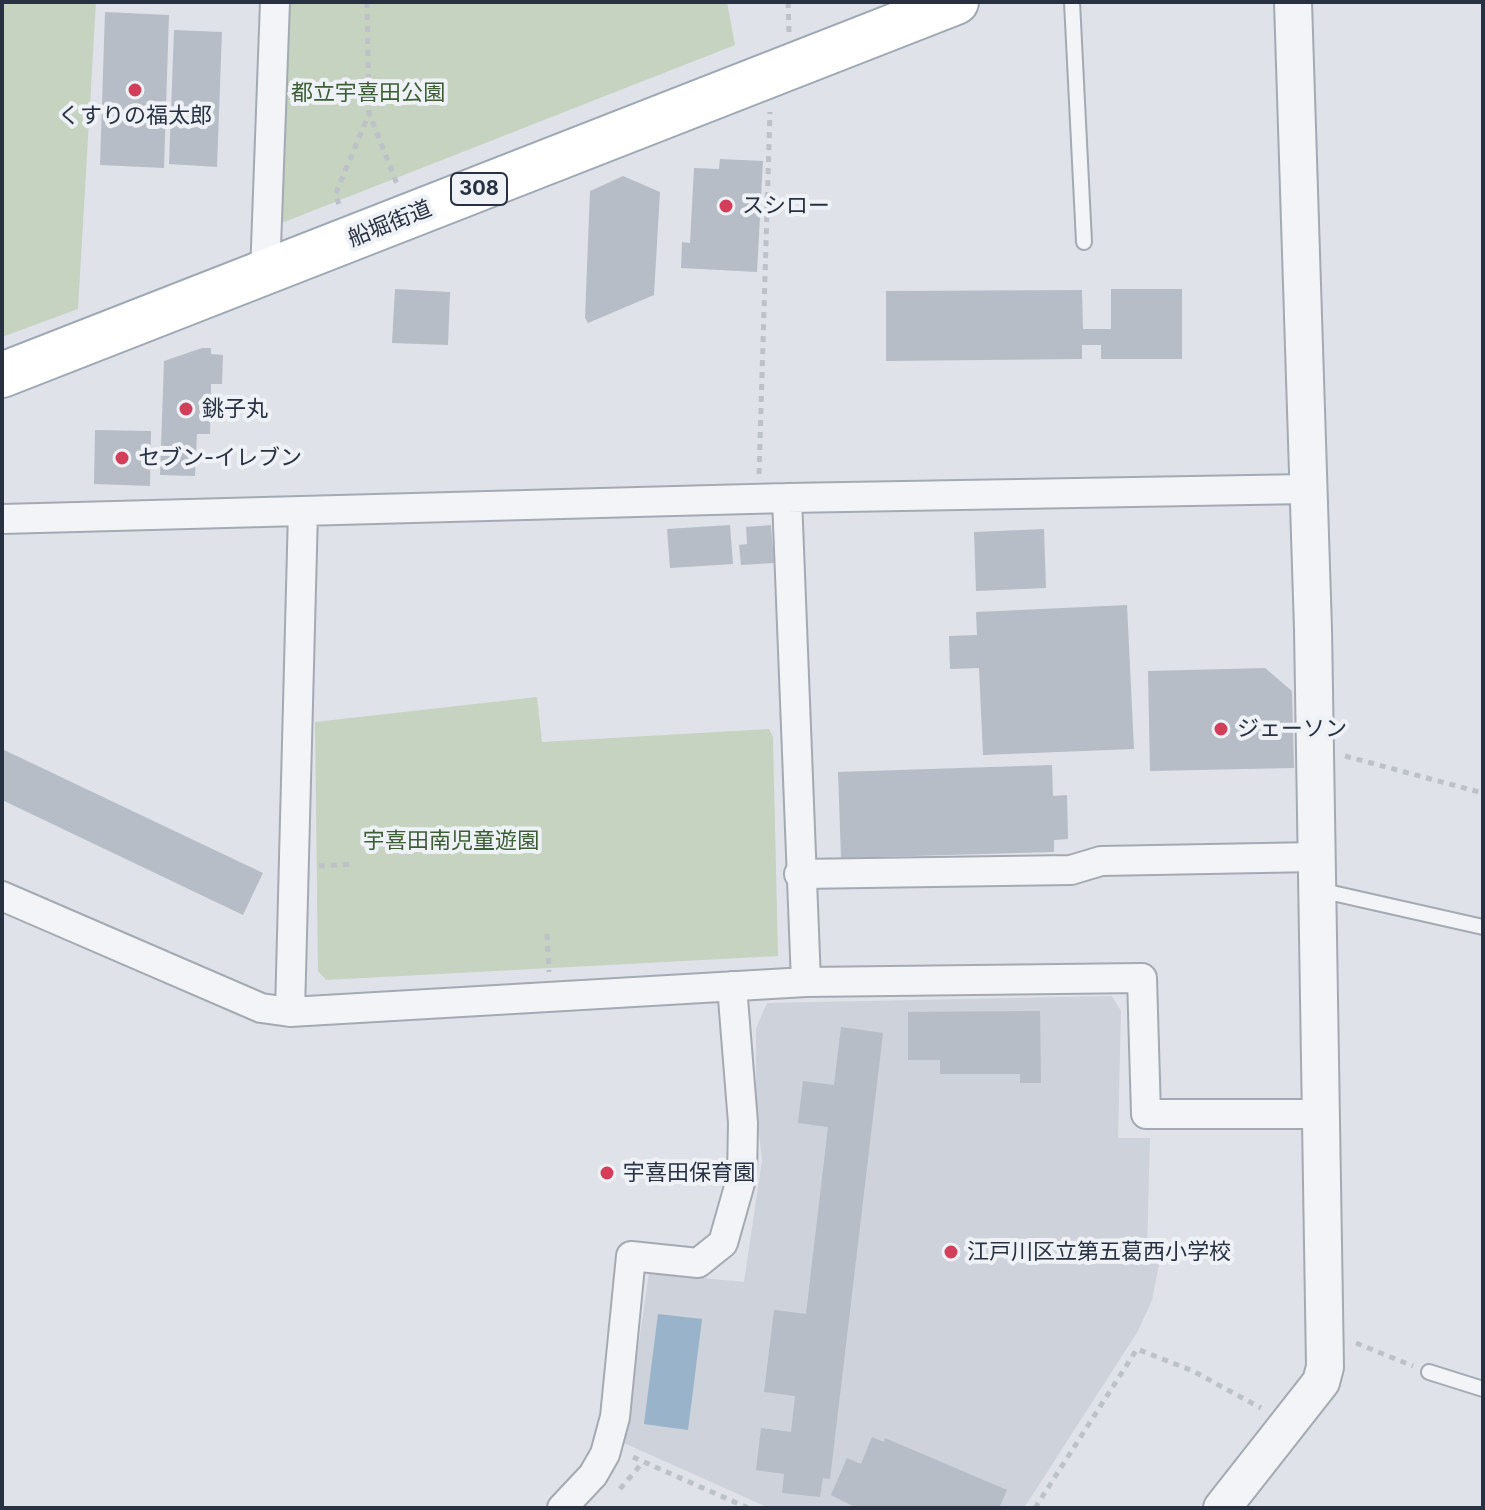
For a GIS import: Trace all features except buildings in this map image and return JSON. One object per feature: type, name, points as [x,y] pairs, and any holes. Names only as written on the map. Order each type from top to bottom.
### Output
[{"type":"main road","name":"船堀街道","points":[[2,375],[956,2]]},
{"type":"street","points":[[265,274],[275,2]]},
{"type":"street","points":[[1222,1508],[1321,1382],[1325,1367],[1313,629],[1293,2]]},
{"type":"street","points":[[2,519],[787,498],[1307,489]]},
{"type":"street","points":[[787,498],[799,874],[806,982]]},
{"type":"street","points":[[290,1012],[303,511]]},
{"type":"street","points":[[799,874],[1071,870],[1101,861],[1316,873]]},
{"type":"street","points":[[2,896],[261,1008],[290,1012],[806,982],[1142,978],[1146,1114],[1323,1114]]},
{"type":"street","points":[[562,1508],[593,1475],[605,1454],[615,1417],[631,1256],[698,1263],[723,1243],[742,1176],[743,1123],[732,986]]},
{"type":"lane","points":[[1072,2],[1084,242]]},
{"type":"lane","points":[[1316,873],[1483,927]]},
{"type":"lane","points":[[1429,1372],[1483,1389]]},
{"type":"path","points":[[367,2],[369,113],[399,188]]},
{"type":"path","points":[[788,2],[789,33]]},
{"type":"path","points":[[758,499],[772,75]]},
{"type":"path","points":[[341,209],[335,195],[369,113]]},
{"type":"path","points":[[1314,748],[1483,793]]},
{"type":"path","points":[[314,866],[352,864]]},
{"type":"path","points":[[547,934],[550,977]]},
{"type":"path","points":[[1324,1331],[1429,1372]]},
{"type":"path","points":[[1035,1508],[1137,1349],[1193,1371],[1288,1422]]},
{"type":"path","points":[[606,1444],[748,1508]]},
{"type":"path","points":[[614,1496],[643,1462]]},
{"type":"shaded area","name":"江戸川区立第五葛西小学校","points":[[1112,996],[1121,1011],[1118,1138],[1150,1138],[1147,1250],[1161,1254],[1152,1300],[1138,1331],[1024,1508],[769,1508],[624,1443],[649,1273],[744,1282],[762,1160],[756,1108],[756,1028],[767,1003]]},
{"type":"green space","points":[[2,2],[96,2],[78,309],[2,337]]},
{"type":"green space","name":"都立宇喜田公園","points":[[280,2],[727,2],[735,45],[274,226]]},
{"type":"green space","name":"宇喜田南児童遊園","points":[[537,697],[542,742],[769,729],[773,737],[778,956],[326,980],[318,971],[315,722]]},
{"type":"water","points":[[658,1314],[702,1319],[688,1430],[644,1424]]},
{"type":"place","name":"くすりの福太郎","points":[[135,90]]},
{"type":"place","name":"スシロー","points":[[726,206]]},
{"type":"place","name":"銚子丸","points":[[186,409]]},
{"type":"place","name":"セブン-イレブン","points":[[122,458]]},
{"type":"place","name":"ジェーソン","points":[[1221,729]]},
{"type":"place","name":"宇喜田保育園","points":[[607,1173]]},
{"type":"place","name":"江戸川区立第五葛西小学校","points":[[951,1252]]}]
